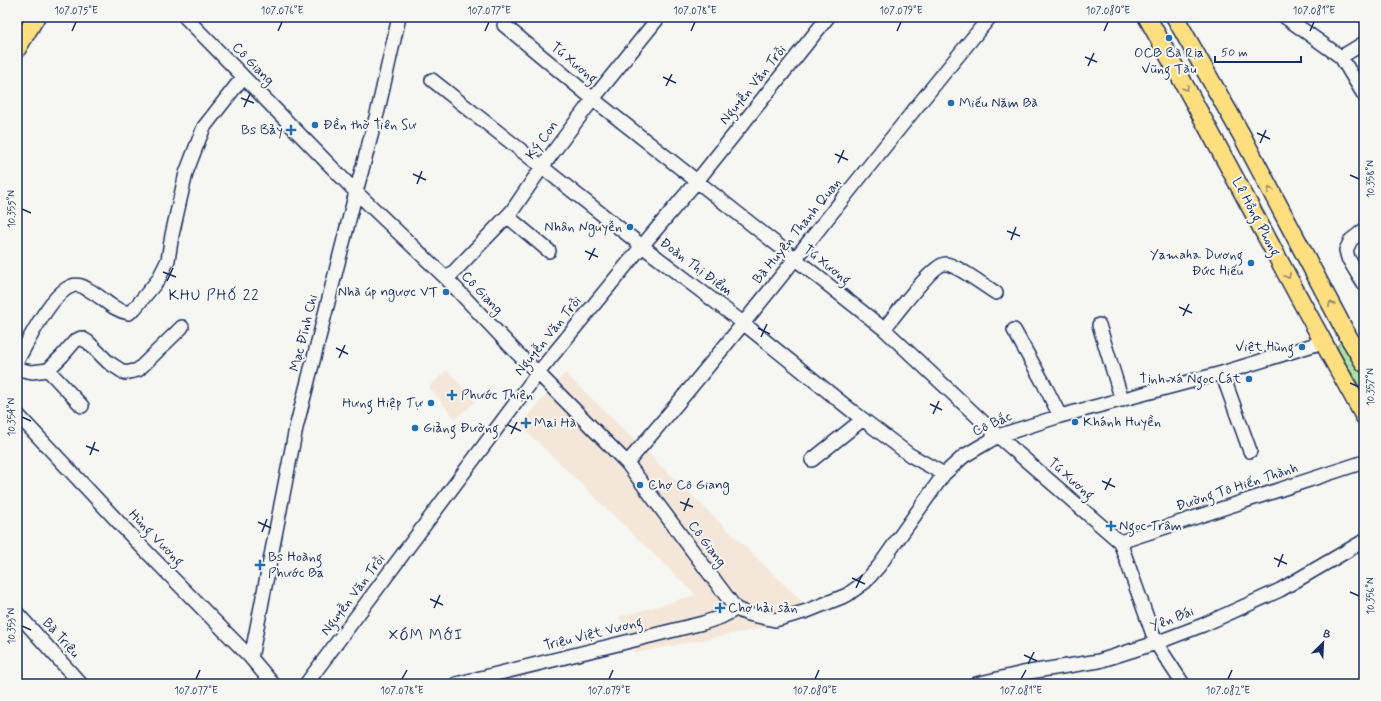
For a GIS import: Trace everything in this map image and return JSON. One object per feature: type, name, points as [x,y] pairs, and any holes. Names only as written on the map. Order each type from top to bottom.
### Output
[{"type":"main road","points":[[17,49],[36,17]]},
{"type":"main road","name":"Lê Hồng Phong","points":[[1147,17],[1364,416]]},
{"type":"main road","name":"Lê Hồng Phong","points":[[1175,17],[1241,134],[1345,331],[1364,363]]},
{"type":"main road","points":[[1323,342],[1345,331]]},
{"type":"street","name":"Cô Giang","points":[[185,17],[356,192],[447,279],[518,354],[627,462],[736,609]]},
{"type":"street","name":"Mạc Đĩnh Chi","points":[[251,658],[296,428],[378,110],[399,17]]},
{"type":"street","name":"Ký Con","points":[[447,279],[512,211],[542,167],[593,99],[660,17]]},
{"type":"street","name":"Nguyễn Văn Trỗi","points":[[306,684],[538,373],[697,181],[828,17]]},
{"type":"street","name":"Bà Huyện Thanh Quan","points":[[627,462],[688,391],[795,260],[924,96],[990,17]]},
{"type":"street","points":[[1285,17],[1341,57],[1364,95]]},
{"type":"street","name":"Tú Xương","points":[[504,25],[593,99],[884,329],[998,436],[1120,542]]},
{"type":"street","points":[[1341,57],[1364,43]]},
{"type":"street","points":[[17,361],[31,334],[50,305],[64,291],[73,285],[88,289],[116,310],[128,313],[135,308],[158,280],[168,260],[186,173],[204,127],[243,77]]},
{"type":"street","name":"Đoàn Thị Điểm","points":[[432,80],[642,246],[743,323],[862,420],[910,455],[944,474]]},
{"type":"street","points":[[507,216],[549,251]]},
{"type":"street","points":[[1364,230],[1351,240],[1346,250],[1348,258],[1364,285]]},
{"type":"street","points":[[884,329],[926,279],[941,265],[945,264],[963,272],[996,294]]},
{"type":"street","points":[[1099,326],[1122,400]]},
{"type":"street","points":[[17,368],[32,372],[48,370],[75,341],[81,338],[88,342],[108,362],[125,373],[138,370],[182,327]]},
{"type":"street","points":[[1014,330],[1060,416]]},
{"type":"street","name":"Cô Bắc","points":[[736,609],[748,614],[775,620],[807,611],[847,595],[865,582],[879,566],[944,474],[964,456],[998,436],[1060,416],[1222,373],[1323,342]]},
{"type":"street","points":[[48,370],[82,406]]},
{"type":"street","points":[[1222,373],[1250,451]]},
{"type":"street","name":"Hùng Vương","points":[[17,414],[140,545],[251,658],[273,684]]},
{"type":"street","points":[[812,460],[862,420]]},
{"type":"street","name":"Đường Tô Hiến Thành","points":[[1120,542],[1364,462]]},
{"type":"street","name":"Yên Bái","points":[[976,684],[1023,673],[1100,661],[1156,643],[1203,625],[1280,590],[1364,541]]},
{"type":"street","points":[[1120,542],[1156,643],[1183,684]]},
{"type":"street","name":"Triệu Việt Vương","points":[[456,684],[703,623],[721,617],[736,609]]},
{"type":"street","name":"Bà Triệu","points":[[17,613],[81,684]]},
{"type":"shaded area","name":"Phước Thiện","points":[[447,370],[475,402],[455,419],[429,387]]},
{"type":"shaded area","points":[[565,373],[818,617],[636,653],[619,617],[696,595],[520,425]]},
{"type":"green space","points":[[1341,342],[1346,347],[1364,379],[1364,395],[1337,347]]},
{"type":"place","name":"OCB Bà Rịa Vũng Tàu","points":[[1169,38]]},
{"type":"place","name":"Miếu Năm Bà","points":[[951,103]]},
{"type":"place","name":"Đền thờ Tiên Sư","points":[[315,125]]},
{"type":"place","name":"Bs Bảy","points":[[291,130]]},
{"type":"place","name":"Nhân Nguyễn","points":[[630,227]]},
{"type":"place","name":"Yamaha Dương Đức Hiếu","points":[[1251,263]]},
{"type":"place","name":"Nhà úp ngược VT","points":[[446,292]]},
{"type":"place","name":"Việt Hùng","points":[[1302,347]]},
{"type":"place","name":"Tịnh xá Ngọc Cát","points":[[1249,379]]},
{"type":"place","name":"Phước Thiện","points":[[452,395]]},
{"type":"place","name":"Hưng Hiệp Tự","points":[[431,403]]},
{"type":"place","name":"Khánh Huyền","points":[[1075,422]]},
{"type":"place","name":"Mai Hà","points":[[526,423]]},
{"type":"place","name":"Giảng Đường","points":[[415,428]]},
{"type":"place","name":"Chợ Cô Giang","points":[[640,485]]},
{"type":"place","name":"Ngọc Trâm","points":[[1111,526]]},
{"type":"place","name":"Bs Hoàng Phước Ba","points":[[260,565]]},
{"type":"place","name":"Chợ hải sản","points":[[720,608]]},
{"type":"district","name":"KHU PHỐ 22","points":[[214,296]]},
{"type":"district","name":"XÓM MỚI","points":[[426,636]]}]
